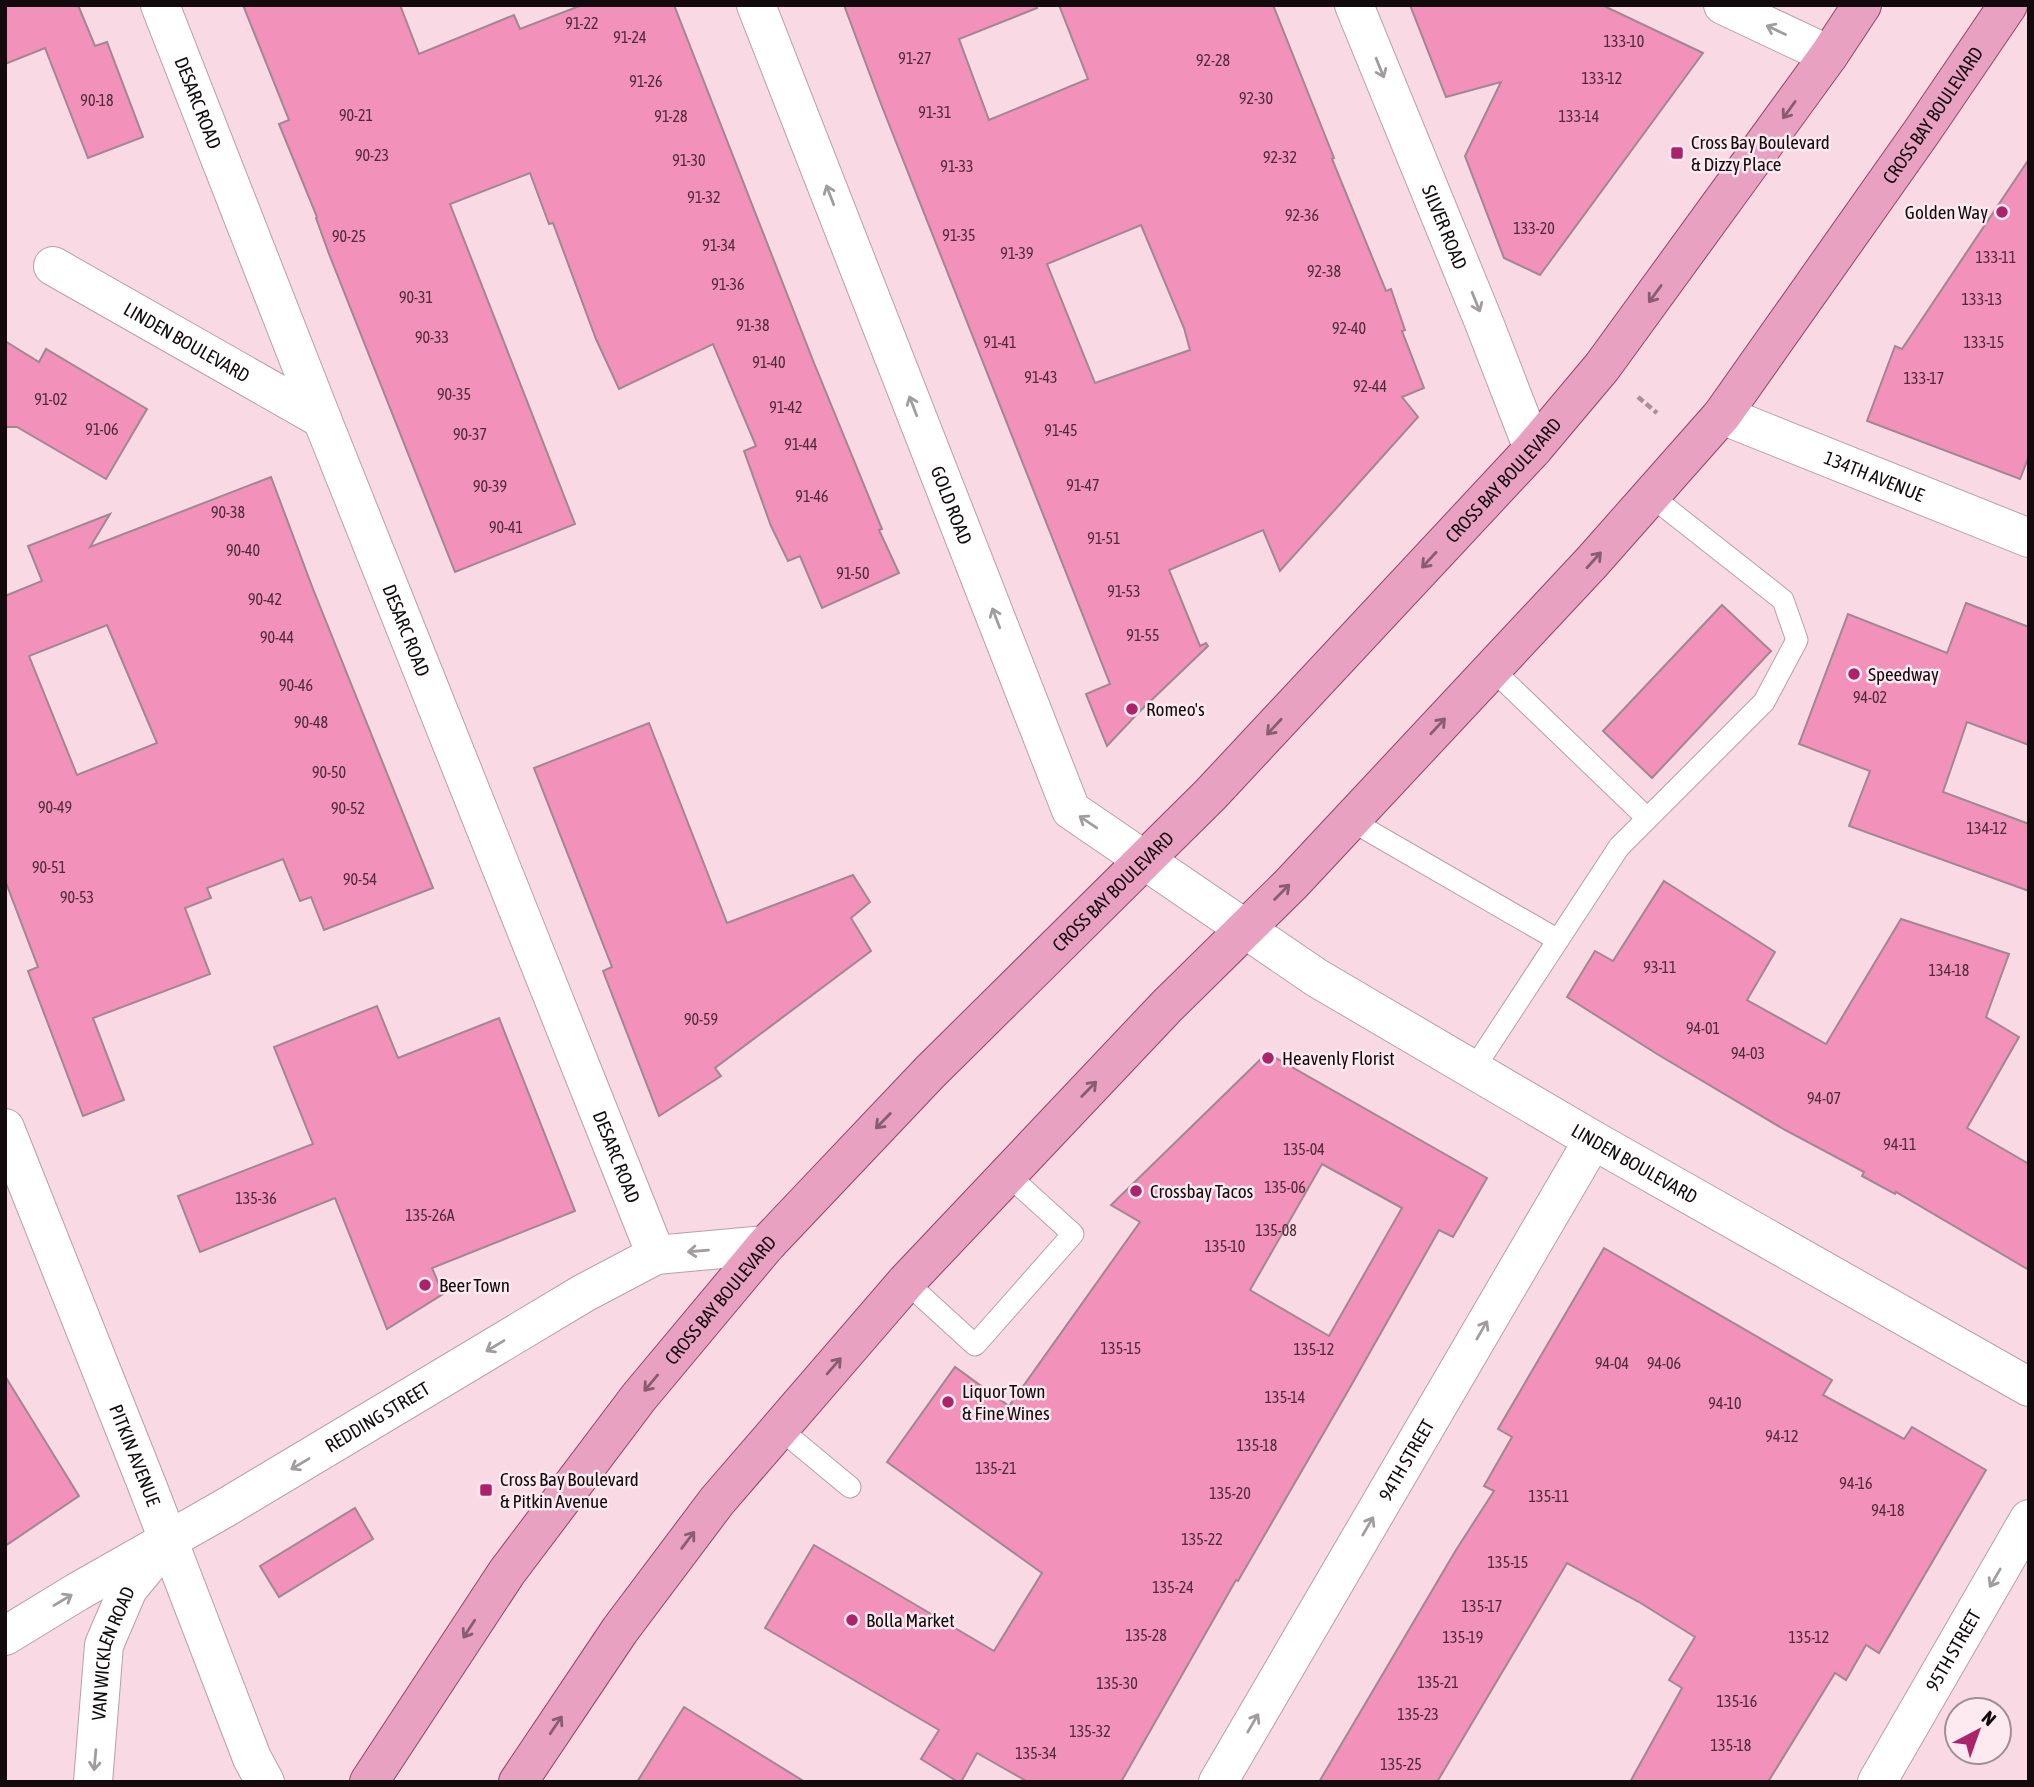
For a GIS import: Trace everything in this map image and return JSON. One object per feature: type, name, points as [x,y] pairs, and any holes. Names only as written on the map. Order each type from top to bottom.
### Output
[{"type":"main road","name":"CROSS BAY BOULEVARD","points":[[369,1782],[507,1572],[639,1397],[766,1245],[930,1072],[1210,795],[1533,449],[1602,367],[1829,55],[1862,5]]},
{"type":"main road","name":"CROSS BAY BOULEVARD","points":[[518,1782],[636,1608],[717,1501],[906,1282],[1167,1006],[1291,884],[1651,496],[1722,415],[1915,142],[2008,5]]},
{"type":"street","name":"DESARC ROAD","points":[[160,5],[322,419],[656,1255]]},
{"type":"street","name":"GOLD ROAD","points":[[755,5],[1071,810],[1245,929]]},
{"type":"street","name":"SILVER ROAD","points":[[1354,5],[1533,449]]},
{"type":"street","points":[[1723,5],[1829,55]]},
{"type":"street","name":"LINDEN BOULEVARD","points":[[53,266],[322,419]]},
{"type":"street","name":"134TH AVENUE","points":[[1722,415],[2029,538]]},
{"type":"street","name":"LINDEN BOULEVARD","points":[[1245,929],[1317,978],[1473,1070],[2029,1387]]},
{"type":"street","name":"PITKIN AVENUE","points":[[5,1128],[252,1758],[265,1782]]},
{"type":"street","name":"94TH STREET","points":[[1218,1782],[1593,1140]]},
{"type":"street","name":"REDDING STREET","points":[[5,1636],[584,1293],[656,1255],[766,1245]]},
{"type":"street","name":"95TH STREET","points":[[1877,1782],[2029,1519]]},
{"type":"street","name":"VAN WICKLEN ROAD","points":[[93,1782],[104,1645],[128,1589],[168,1540]]},
{"type":"lane","points":[[1473,1070],[1619,847],[1764,702],[1797,640],[1783,600],[1651,496]]},
{"type":"lane","points":[[1492,669],[1647,818]]},
{"type":"lane","points":[[1350,820],[1558,940]]},
{"type":"lane","points":[[906,1282],[975,1345],[1073,1234],[1008,1175]]},
{"type":"lane","points":[[780,1429],[850,1487]]},
{"type":"path","points":[[1638,397],[1657,413]]},
{"type":"building","points":[[5,5],[78,5],[95,46],[107,42],[143,137],[88,158],[45,48],[5,64]]},
{"type":"building","points":[[243,5],[400,5],[419,54],[514,15],[520,29],[582,5],[674,5],[882,529],[879,530],[899,573],[822,608],[800,556],[788,561],[771,526],[744,451],[756,446],[713,344],[619,389],[596,339],[553,223],[549,224],[530,173],[450,204],[575,524],[455,572],[279,124],[289,120]]},
{"type":"building","points":[[844,5],[1037,5],[1037,8],[959,39],[989,120],[1088,79],[1059,5],[1273,5],[1386,291],[1391,289],[1405,330],[1402,331],[1424,388],[1402,397],[1418,417],[1280,571],[1263,530],[1169,570],[1200,646],[1206,643],[1208,646],[1107,746],[1086,694],[1110,684]],"holes":[[[1141,225],[1184,328],[1190,350],[1095,383],[1047,264]]]},
{"type":"building","points":[[1410,5],[1602,5],[1703,53],[1540,275],[1504,258],[1465,156],[1501,82],[1446,97]]},
{"type":"building","points":[[2029,159],[2029,456],[2020,479],[1867,421],[1895,346],[1902,349]]},
{"type":"building","points":[[5,341],[39,362],[46,349],[147,409],[106,479],[17,427],[5,427]]},
{"type":"building","points":[[271,477],[433,888],[324,930],[311,897],[300,901],[283,859],[207,888],[211,898],[185,908],[210,974],[93,1018],[124,1100],[83,1116],[28,971],[38,967],[5,880],[5,596],[42,581],[28,546],[110,514],[90,547]],"holes":[[[107,625],[157,743],[77,775],[29,656]]]},
{"type":"building","points":[[1966,603],[2029,627],[2029,745],[1967,722],[1943,792],[2029,824],[2029,891],[1849,826],[1870,771],[1799,744],[1848,614],[1947,653]]},
{"type":"building","points":[[1722,605],[1771,651],[1652,778],[1603,731]]},
{"type":"building","points":[[649,723],[727,923],[853,875],[870,902],[851,918],[871,951],[715,1068],[721,1076],[659,1116],[603,971],[612,967],[534,768]]},
{"type":"building","points":[[1664,881],[1775,952],[1747,1000],[1826,1044],[1901,919],[2009,954],[1986,1017],[2019,1037],[1967,1128],[2029,1164],[2029,1270],[1896,1192],[1895,1194],[1862,1176],[1864,1172],[1785,1130],[1567,997],[1595,951],[1613,961]]},
{"type":"building","points":[[377,1006],[398,1058],[499,1018],[575,1211],[432,1268],[443,1294],[387,1329],[335,1198],[200,1252],[178,1196],[313,1144],[274,1047]]},
{"type":"building","points":[[1267,1053],[1487,1178],[1453,1237],[1439,1230],[1121,1782],[1028,1782],[977,1753],[961,1782],[958,1782],[921,1759],[939,1730],[765,1628],[814,1545],[994,1651],[1042,1573],[887,1462],[955,1367],[1009,1406],[1140,1222],[1111,1205]],"holes":[[[1322,1164],[1402,1208],[1329,1336],[1250,1290]]]},
{"type":"building","points":[[1604,1248],[1832,1380],[1823,1395],[1904,1439],[1912,1427],[1986,1470],[1879,1653],[1866,1645],[1846,1680],[1835,1673],[1768,1782],[1630,1782],[1682,1688],[1669,1680],[1695,1637],[1639,1602],[1567,1563],[1437,1782],[1319,1782],[1456,1550],[1494,1491],[1484,1486],[1512,1437],[1498,1429]]},
{"type":"building","points":[[5,1376],[79,1496],[5,1546]]},
{"type":"building","points":[[355,1508],[373,1539],[279,1597],[260,1566]]},
{"type":"building","points":[[684,1707],[805,1782],[637,1782]]},
{"type":"place","name":"Cross Bay Boulevard & Dizzy Place","points":[[1677,153]]},
{"type":"place","name":"Golden Way","points":[[2002,212]]},
{"type":"place","name":"Speedway","points":[[1854,674]]},
{"type":"place","name":"Romeo's","points":[[1132,709]]},
{"type":"place","name":"Heavenly Florist","points":[[1268,1058]]},
{"type":"place","name":"Crossbay Tacos","points":[[1136,1191]]},
{"type":"place","name":"Beer Town","points":[[425,1285]]},
{"type":"place","name":"Liquor Town & Fine Wines","points":[[948,1402]]},
{"type":"place","name":"Cross Bay Boulevard & Pitkin Avenue","points":[[486,1490]]},
{"type":"place","name":"Bolla Market","points":[[852,1620]]}]
